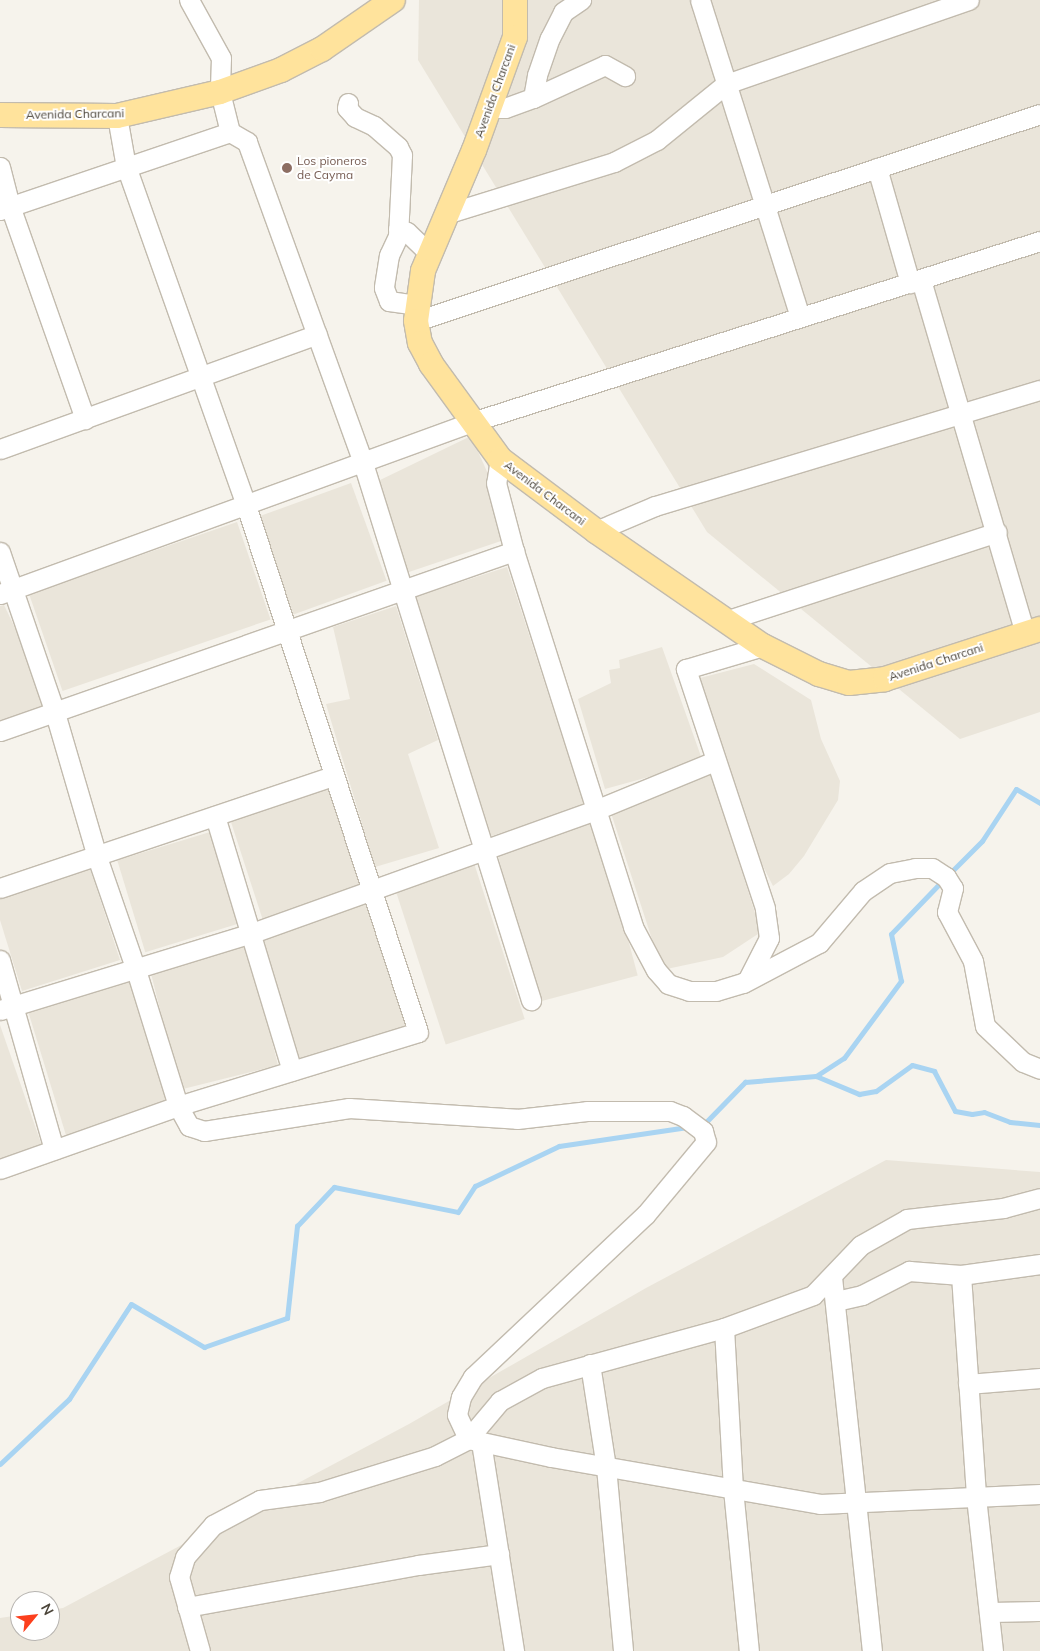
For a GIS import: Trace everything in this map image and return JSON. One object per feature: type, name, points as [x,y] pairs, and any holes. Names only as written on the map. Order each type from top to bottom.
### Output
[{"type":"main road","name":"Avenida Charcani","points":[[0,115],[117,116],[220,92],[281,70],[322,49],[393,0]]},
{"type":"main road","name":"Avenida Charcani","points":[[515,0],[515,36],[423,271],[417,313],[420,343],[431,364],[500,459],[596,531],[725,621],[763,646],[818,674],[849,683],[885,679],[1033,631]]},
{"type":"street","points":[[188,0],[222,58],[220,92],[230,132],[247,142],[363,462],[531,1000]]},
{"type":"street","points":[[533,98],[550,38],[563,12],[581,0]]},
{"type":"street","points":[[700,0],[800,317]]},
{"type":"street","points":[[446,214],[614,162],[658,140],[726,84],[969,0]]},
{"type":"street","points":[[488,108],[505,108],[533,98],[605,65],[626,76]]},
{"type":"street","points":[[348,103],[347,108],[354,117],[374,126],[398,147],[402,155],[398,229],[389,255],[384,288],[389,302],[417,313],[764,205],[1040,114]]},
{"type":"street","points":[[0,1169],[178,1106],[418,1032],[246,505],[126,167],[117,116]]},
{"type":"street","points":[[5,208],[230,132]]},
{"type":"street","points":[[0,168],[5,208],[84,419]]},
{"type":"street","points":[[877,168],[997,532],[1033,631]]},
{"type":"street","points":[[398,229],[407,232],[430,254]]},
{"type":"street","points":[[6,592],[472,422],[1040,241]]},
{"type":"street","points":[[0,449],[317,334]]},
{"type":"street","points":[[596,531],[654,506],[960,416],[1040,390]]},
{"type":"street","points":[[500,459],[496,483],[514,551],[598,809],[633,927],[656,970],[668,984],[690,991],[716,991],[747,981],[819,943],[862,891],[890,873],[915,868],[932,868],[946,877],[953,888],[947,912],[973,961],[985,1026],[1023,1062],[1040,1069]]},
{"type":"street","points":[[725,621],[997,532]]},
{"type":"street","points":[[0,731],[514,551]]},
{"type":"street","points":[[0,552],[6,592],[55,713],[97,857],[136,970],[178,1106],[189,1126],[204,1130],[349,1108],[516,1119],[587,1111],[670,1111],[683,1116],[703,1132],[706,1142],[646,1214],[473,1377],[461,1397],[458,1415],[475,1440],[499,1554],[514,1651]]},
{"type":"street","points":[[747,981],[769,938],[766,908],[714,761],[686,669],[763,646]]},
{"type":"street","points":[[7,1008],[252,933],[371,891],[484,848],[598,809],[714,761]]},
{"type":"street","points":[[0,888],[97,857],[333,776]]},
{"type":"street","points":[[215,816],[252,933],[292,1071]]},
{"type":"street","points":[[0,960],[7,1008],[54,1149]]},
{"type":"street","points":[[475,1440],[500,1401],[542,1378],[724,1328],[813,1295],[861,1245],[907,1219],[1004,1208],[1040,1198]]},
{"type":"street","points":[[836,1302],[862,1294],[909,1271],[961,1275],[1040,1264]]},
{"type":"street","points":[[961,1275],[976,1496],[993,1651]]},
{"type":"street","points":[[832,1277],[872,1651]]},
{"type":"street","points":[[724,1328],[733,1489],[749,1651]]},
{"type":"street","points":[[590,1364],[606,1467],[623,1651]]},
{"type":"street","points":[[968,1384],[1040,1378]]},
{"type":"street","points":[[200,1651],[180,1577],[185,1557],[214,1525],[260,1500],[319,1492],[435,1456],[475,1440],[606,1467],[820,1504],[1040,1494]]},
{"type":"street","points":[[188,1607],[418,1565],[499,1554]]},
{"type":"street","points":[[989,1612],[1040,1611]]},
{"type":"shaded area","points":[[419,0],[1040,0],[1040,712],[960,739],[707,532],[418,60]]},
{"type":"shaded area","points":[[471,436],[498,496],[501,541],[406,573],[378,481]]},
{"type":"shaded area","points":[[351,483],[387,581],[294,615],[258,517]]},
{"type":"shaded area","points":[[237,522],[271,619],[63,691],[29,594]]},
{"type":"shaded area","points":[[507,567],[585,806],[491,836],[414,597]]},
{"type":"shaded area","points":[[4,605],[52,705],[0,722],[0,606]]},
{"type":"shaded area","points":[[396,606],[438,740],[408,754],[439,848],[375,867],[326,704],[350,699],[333,627]]},
{"type":"shaded area","points":[[662,647],[703,762],[605,789],[578,699],[611,683],[609,670],[620,668],[619,660]]},
{"type":"shaded area","points":[[754,664],[811,700],[821,739],[840,781],[838,800],[804,856],[789,874],[773,886],[741,823],[700,678]]},
{"type":"shaded area","points":[[711,773],[761,932],[723,957],[662,970],[611,813]]},
{"type":"shaded area","points":[[329,787],[361,887],[263,919],[230,819]]},
{"type":"shaded area","points":[[595,816],[638,975],[537,1002],[495,843]]},
{"type":"shaded area","points":[[210,832],[238,924],[145,952],[117,860]]},
{"type":"shaded area","points":[[474,863],[525,1019],[446,1045],[395,889]]},
{"type":"shaded area","points":[[90,868],[120,960],[22,991],[0,920],[0,896]]},
{"type":"shaded area","points":[[368,900],[409,1027],[299,1063],[258,936]]},
{"type":"shaded area","points":[[247,941],[278,1065],[180,1090],[149,965]]},
{"type":"shaded area","points":[[130,982],[168,1107],[67,1138],[29,1013]]},
{"type":"shaded area","points":[[0,1025],[42,1146],[0,1159]]},
{"type":"shaded area","points":[[886,1160],[1040,1172],[1040,1651],[0,1651],[0,1618],[10,1616],[10,1641],[60,1641],[60,1608],[409,1424],[646,1288]]},
{"type":"waterway","points":[[949,874],[982,841],[1016,789],[1040,803]]},
{"type":"waterway","points":[[704,1124],[745,1082],[816,1076],[844,1058],[901,981],[891,934],[943,880]]},
{"type":"waterway","points":[[816,1076],[859,1094],[876,1091],[912,1065],[934,1071],[955,1111],[972,1114],[984,1112],[1010,1122],[1040,1125]]},
{"type":"waterway","points":[[0,1464],[69,1399],[131,1304],[204,1347],[287,1318],[297,1226],[334,1187],[458,1212],[475,1186],[559,1146],[688,1127]]},
{"type":"place","name":"Los pioneros de Cayma","points":[[287,168]]}]
